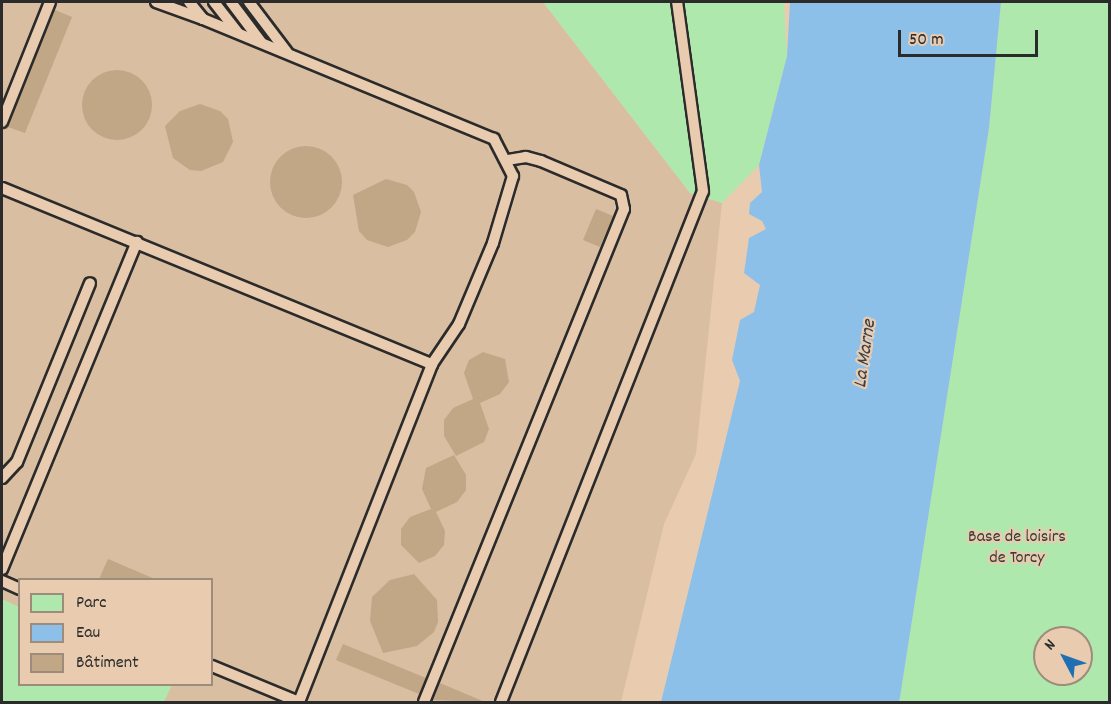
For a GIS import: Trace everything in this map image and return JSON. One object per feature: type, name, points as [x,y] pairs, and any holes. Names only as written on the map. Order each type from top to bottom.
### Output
[{"type":"lane","points":[[2,122],[50,2]]},
{"type":"lane","points":[[156,2],[261,42],[494,139],[508,160],[513,176],[493,243],[459,324],[432,364],[300,702],[213,666]]},
{"type":"lane","points":[[189,2],[203,19]]},
{"type":"lane","points":[[214,2],[238,33]]},
{"type":"lane","points":[[231,2],[261,42]]},
{"type":"lane","points":[[249,2],[287,53]]},
{"type":"lane","points":[[501,702],[703,191],[677,2]]},
{"type":"lane","points":[[424,702],[624,209],[621,195],[541,161],[526,157],[508,160]]},
{"type":"lane","points":[[2,188],[432,364]]},
{"type":"lane","points":[[2,569],[137,242]]},
{"type":"lane","points":[[2,478],[17,462],[90,283]]},
{"type":"lane","points":[[2,581],[18,588]]},
{"type":"shaded area","points":[[2,2],[543,2],[690,193],[722,203],[696,454],[664,524],[621,702],[2,702]]},
{"type":"green space","points":[[543,2],[784,2],[787,56],[759,165],[722,203],[690,193]]},
{"type":"green space","name":"Base de loisirs de Torcy","points":[[1001,2],[1109,2],[1109,702],[899,702],[989,128]]},
{"type":"green space","points":[[2,599],[18,607],[18,686],[172,686],[164,702],[2,702]]},
{"type":"water","name":"La Marne","points":[[790,2],[1001,2],[989,128],[900,697],[899,702],[661,702],[740,381],[732,360],[740,320],[754,312],[760,285],[744,273],[749,238],[766,229],[762,221],[749,214],[750,203],[762,192],[759,165],[787,56]]},
{"type":"building","points":[[55,10],[72,17],[25,133],[8,127]]},
{"type":"building","points":[[117,70],[130,73],[142,80],[149,92],[152,105],[149,118],[142,130],[130,137],[117,140],[104,137],[92,130],[85,118],[82,105],[85,92],[92,80],[104,73]]},
{"type":"building","points":[[200,104],[220,111],[228,119],[233,142],[223,162],[201,171],[190,170],[173,158],[165,126],[180,111]]},
{"type":"building","points":[[306,146],[326,152],[336,162],[342,182],[336,202],[326,212],[306,218],[286,212],[276,202],[270,182],[276,162],[286,152]]},
{"type":"building","points":[[386,179],[407,185],[414,192],[421,212],[415,232],[407,240],[388,247],[367,240],[359,231],[353,195]]},
{"type":"building","points":[[596,209],[613,216],[600,247],[583,240]]},
{"type":"building","points":[[483,352],[505,359],[509,382],[500,394],[480,403],[489,429],[484,442],[456,456],[444,436],[444,420],[453,408],[473,399],[464,373],[469,360]]},
{"type":"building","points":[[454,455],[466,475],[466,490],[457,502],[436,512],[445,531],[444,545],[435,556],[419,563],[401,545],[401,529],[410,517],[431,509],[422,489],[426,468]]},
{"type":"building","points":[[108,559],[153,578],[99,578]]},
{"type":"building","points":[[414,574],[437,600],[438,622],[434,632],[417,646],[383,653],[370,621],[372,597],[390,580]]},
{"type":"building","points":[[343,644],[426,678],[419,694],[336,660]]},
{"type":"building","points":[[440,683],[485,702],[433,700]]}]
